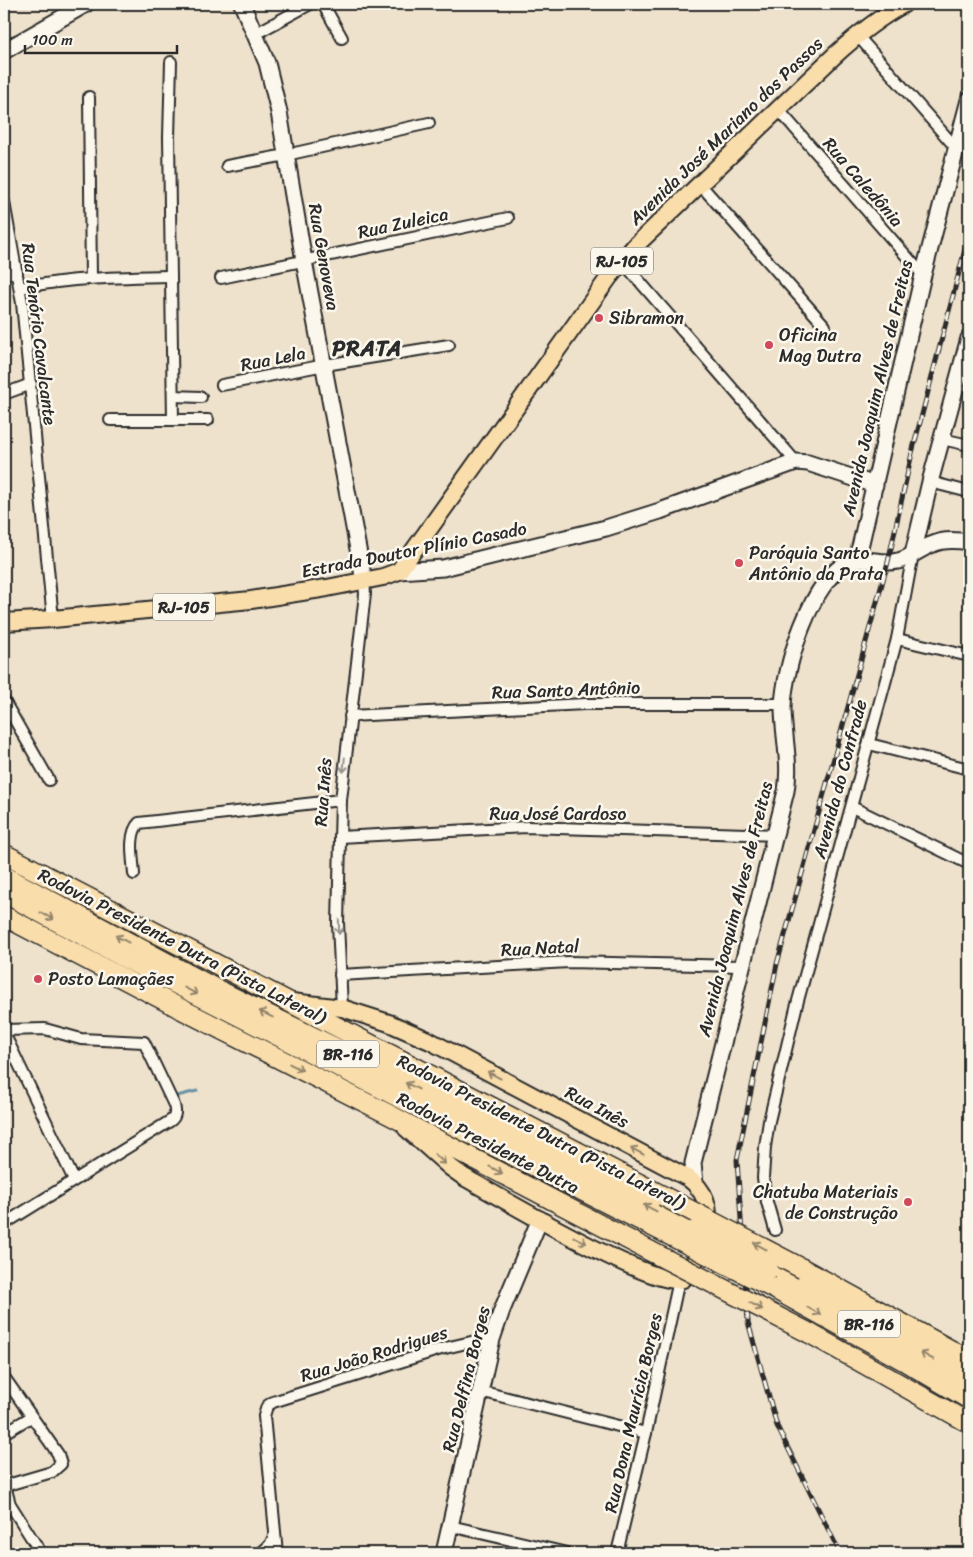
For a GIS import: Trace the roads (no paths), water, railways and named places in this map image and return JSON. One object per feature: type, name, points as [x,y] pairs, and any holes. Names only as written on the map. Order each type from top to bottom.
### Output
[{"type":"highway","name":"Rodovia Presidente Dutra (Pista Lateral)","points":[[4,854],[664,1196],[803,1269],[969,1360]]},
{"type":"highway","name":"Rodovia Presidente Dutra","points":[[4,876],[212,986],[411,1085],[691,1238],[969,1380]]},
{"type":"highway","name":"Rodovia Presidente Dutra","points":[[4,893],[122,956],[691,1238]]},
{"type":"highway","name":"BR-116","points":[[4,916],[185,1012],[390,1115],[809,1333],[969,1423]]},
{"type":"highway","name":"Rodovia Presidente Dutra","points":[[769,1279],[969,1399]]},
{"type":"highway","points":[[858,1362],[877,1380],[898,1395],[969,1436]]},
{"type":"main road","name":"Avenida José Mariano dos Passos","points":[[399,571],[416,544],[622,261],[699,183],[857,35],[882,16],[904,4]]},
{"type":"main road","name":"Estrada Doutor Plínio Casado","points":[[4,622],[52,620],[251,600],[383,577],[399,571]]},
{"type":"main road","name":"Rua Inês","points":[[290,1002],[342,1008],[389,1023],[430,1041],[677,1171],[695,1183]]},
{"type":"main road","points":[[390,1115],[456,1172],[628,1265],[658,1277],[679,1280]]},
{"type":"main road","name":"Avenida Joaquim Alves de Freitas","points":[[679,1280],[686,1276],[692,1267],[708,1221],[706,1201],[695,1183]]},
{"type":"street","points":[[4,51],[86,4]]},
{"type":"street","name":"Rua Genoveva","points":[[242,4],[272,80],[364,580]]},
{"type":"street","points":[[255,34],[310,4]]},
{"type":"street","points":[[323,4],[342,38]]},
{"type":"street","points":[[857,35],[956,149]]},
{"type":"street","points":[[170,62],[169,137],[173,420]]},
{"type":"street","points":[[89,97],[91,278]]},
{"type":"street","name":"Avenida Joaquim Alves de Freitas","points":[[695,1183],[693,1163],[788,781],[784,704],[787,675],[802,631],[820,589],[836,570],[849,562],[857,560],[923,275],[969,100]]},
{"type":"street","name":"Rua Caledônia","points":[[778,109],[923,275]]},
{"type":"street","points":[[227,166],[286,155],[429,123]]},
{"type":"street","points":[[699,183],[825,326]]},
{"type":"street","name":"Rua Tenório Cavalcante","points":[[4,202],[20,288],[31,384],[52,620]]},
{"type":"street","name":"Rua Zuleica","points":[[220,278],[508,218]]},
{"type":"street","points":[[622,261],[796,462],[808,463],[875,485]]},
{"type":"street","points":[[4,274],[17,272]]},
{"type":"street","points":[[20,288],[91,278],[171,276]]},
{"type":"street","name":"Avenida do Confrade","points":[[775,1230],[767,1202],[764,1178],[765,1147],[769,1121],[796,1008],[897,639],[913,554],[930,482],[966,365],[969,338]]},
{"type":"street","name":"Rua Lela","points":[[222,385],[325,365],[449,345]]},
{"type":"street","points":[[4,394],[31,384]]},
{"type":"street","points":[[173,396],[200,397]]},
{"type":"street","points":[[110,420],[208,420]]},
{"type":"street","points":[[942,439],[969,445]]},
{"type":"street","name":"Estrada Doutor Plínio Casado","points":[[399,571],[443,568],[606,528],[660,511],[796,462]]},
{"type":"street","points":[[930,482],[969,492]]},
{"type":"street","points":[[857,560],[888,562],[902,560],[940,540],[969,542]]},
{"type":"street","name":"Rua Inês","points":[[342,1008],[338,923],[341,800],[365,594],[364,580]]},
{"type":"street","points":[[897,639],[969,656]]},
{"type":"street","points":[[4,701],[49,780]]},
{"type":"street","name":"Rua Santo Antônio","points":[[350,716],[584,704],[784,704]]},
{"type":"street","points":[[869,744],[969,769]]},
{"type":"street","points":[[134,874],[134,832],[140,823],[150,820],[341,800]]},
{"type":"street","points":[[852,807],[969,864]]},
{"type":"street","name":"Rua José Cardoso","points":[[340,837],[527,827],[776,835]]},
{"type":"street","name":"Rua Natal","points":[[340,975],[569,962],[742,966]]},
{"type":"street","points":[[4,1224],[170,1121],[175,1116],[174,1105],[147,1045],[140,1041],[81,1039],[45,1029],[4,1032],[74,1180]]},
{"type":"street","points":[[677,1171],[686,1170],[693,1163]]},
{"type":"street","name":"Rua Delfina Borges","points":[[444,1553],[492,1339],[540,1219]]},
{"type":"street","name":"Rua Dona Maurícia Borges","points":[[617,1553],[646,1433],[679,1280]]},
{"type":"street","name":"Rua João Rodrigues","points":[[274,1536],[264,1416],[267,1406],[273,1402],[450,1347],[492,1339]]},
{"type":"street","points":[[4,1377],[58,1454],[60,1464],[52,1472],[5,1486],[10,1504],[41,1553]]},
{"type":"street","points":[[480,1391],[646,1433]]},
{"type":"street","points":[[4,1433],[31,1417]]},
{"type":"street","points":[[450,1526],[567,1553]]},
{"type":"street","points":[[261,1553],[270,1545],[274,1536]]},
{"type":"street","points":[[274,1536],[277,1553]]},
{"type":"waterway","points":[[173,1097],[197,1091]]},
{"type":"railway","points":[[840,1553],[777,1426],[748,1322],[737,1160],[777,964],[888,562],[912,453],[969,234]]},
{"type":"place","name":"Sibramon","points":[[599,318]]},
{"type":"place","name":"Oficina Mag Dutra","points":[[769,345]]},
{"type":"place","name":"Paróquia Santo Antônio da Prata","points":[[739,563]]},
{"type":"place","name":"Posto Lamaçães","points":[[38,979]]},
{"type":"place","name":"Chatuba Materiais de Construção","points":[[908,1202]]},
{"type":"district","name":"PRATA","points":[[367,348]]}]
